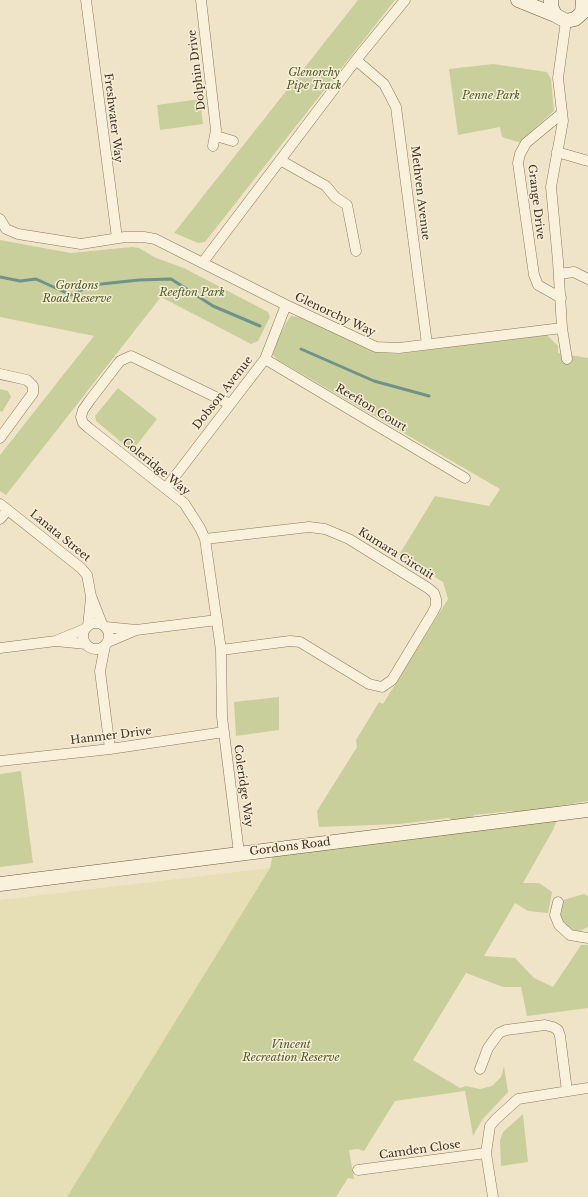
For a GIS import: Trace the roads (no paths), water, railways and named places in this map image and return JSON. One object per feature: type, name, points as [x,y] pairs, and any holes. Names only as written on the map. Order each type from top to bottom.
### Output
[{"type":"street","name":"Freshwater Way","points":[[86,0],[117,238]]},
{"type":"street","name":"Dolphin Drive","points":[[200,0],[214,141],[233,141]]},
{"type":"street","points":[[203,262],[356,60],[405,0]]},
{"type":"street","points":[[518,0],[572,17]]},
{"type":"street","points":[[551,0],[551,6],[572,17]]},
{"type":"street","points":[[572,17],[584,7],[583,0]]},
{"type":"street","name":"Grange Drive","points":[[567,359],[562,328],[559,274],[550,187],[563,121],[558,78],[572,17]]},
{"type":"street","name":"Methven Avenue","points":[[356,60],[384,84],[396,107],[427,344]]},
{"type":"street","name":"Grange Drive","points":[[561,114],[526,143],[520,154],[518,163],[534,275],[538,285],[561,298]]},
{"type":"street","points":[[557,152],[588,161]]},
{"type":"street","points":[[280,160],[326,186],[335,197],[347,205],[356,251]]},
{"type":"street","name":"Glenorchy Way","points":[[0,221],[6,229],[18,234],[81,244],[117,238],[144,237],[155,239],[286,305],[376,347],[399,348],[562,328]]},
{"type":"street","points":[[559,274],[574,272],[588,279]]},
{"type":"street","name":"Dobson Avenue","points":[[166,488],[265,359],[286,305]]},
{"type":"street","name":"Coleridge Way","points":[[230,404],[131,356],[120,361],[90,400],[81,416],[83,424],[184,503],[192,514],[205,539],[221,650],[224,732],[239,853]]},
{"type":"street","name":"Reefton Court","points":[[265,359],[465,478]]},
{"type":"street","points":[[0,374],[27,380],[33,386],[33,393],[0,438]]},
{"type":"street","points":[[0,519],[4,507]]},
{"type":"street","name":"Lanata Street","points":[[4,507],[81,568],[87,575],[91,596],[104,626]]},
{"type":"street","name":"Kumara Circuit","points":[[205,539],[309,527],[325,529],[349,539],[422,584],[434,593],[436,599],[433,612],[392,680],[382,687],[369,684],[300,642],[290,641],[221,650]]},
{"type":"street","name":"Lanata Street","points":[[86,628],[91,596]]},
{"type":"street","points":[[56,641],[86,628],[95,622],[104,626],[136,630],[217,620]]},
{"type":"street","points":[[100,671],[106,644],[110,634],[104,626]]},
{"type":"street","points":[[86,628],[83,637],[100,671],[110,749]]},
{"type":"street","points":[[0,648],[56,641],[98,649],[136,630]]},
{"type":"street","name":"Hanmer Drive","points":[[0,761],[110,749],[224,732]]},
{"type":"street","name":"Gordons Road","points":[[0,884],[239,853],[463,827],[585,809]]},
{"type":"street","points":[[558,902],[556,915],[559,925],[570,935],[588,938]]},
{"type":"street","points":[[480,1069],[488,1048],[499,1033],[506,1030],[545,1026],[553,1027],[558,1030],[560,1036],[567,1091]]},
{"type":"street","points":[[493,1197],[486,1153],[490,1126],[496,1119],[518,1099],[588,1088]]},
{"type":"street","name":"Camden Close","points":[[358,1170],[486,1153]]},
{"type":"waterway","points":[[0,277],[20,281],[36,279],[71,295],[92,285],[139,280],[171,279],[213,306],[260,326]]},
{"type":"waterway","points":[[301,349],[374,381],[429,396]]},
{"type":"park label","name":"Glenorchy Pipe Track","points":[[314,79]]},
{"type":"park label","name":"Penne Park","points":[[491,96]]},
{"type":"park label","name":"Gordons Road Reserve","points":[[77,292]]},
{"type":"park label","name":"Reefton Park","points":[[192,293]]},
{"type":"park label","name":"Vincent Recreation Reserve","points":[[291,1051]]}]
